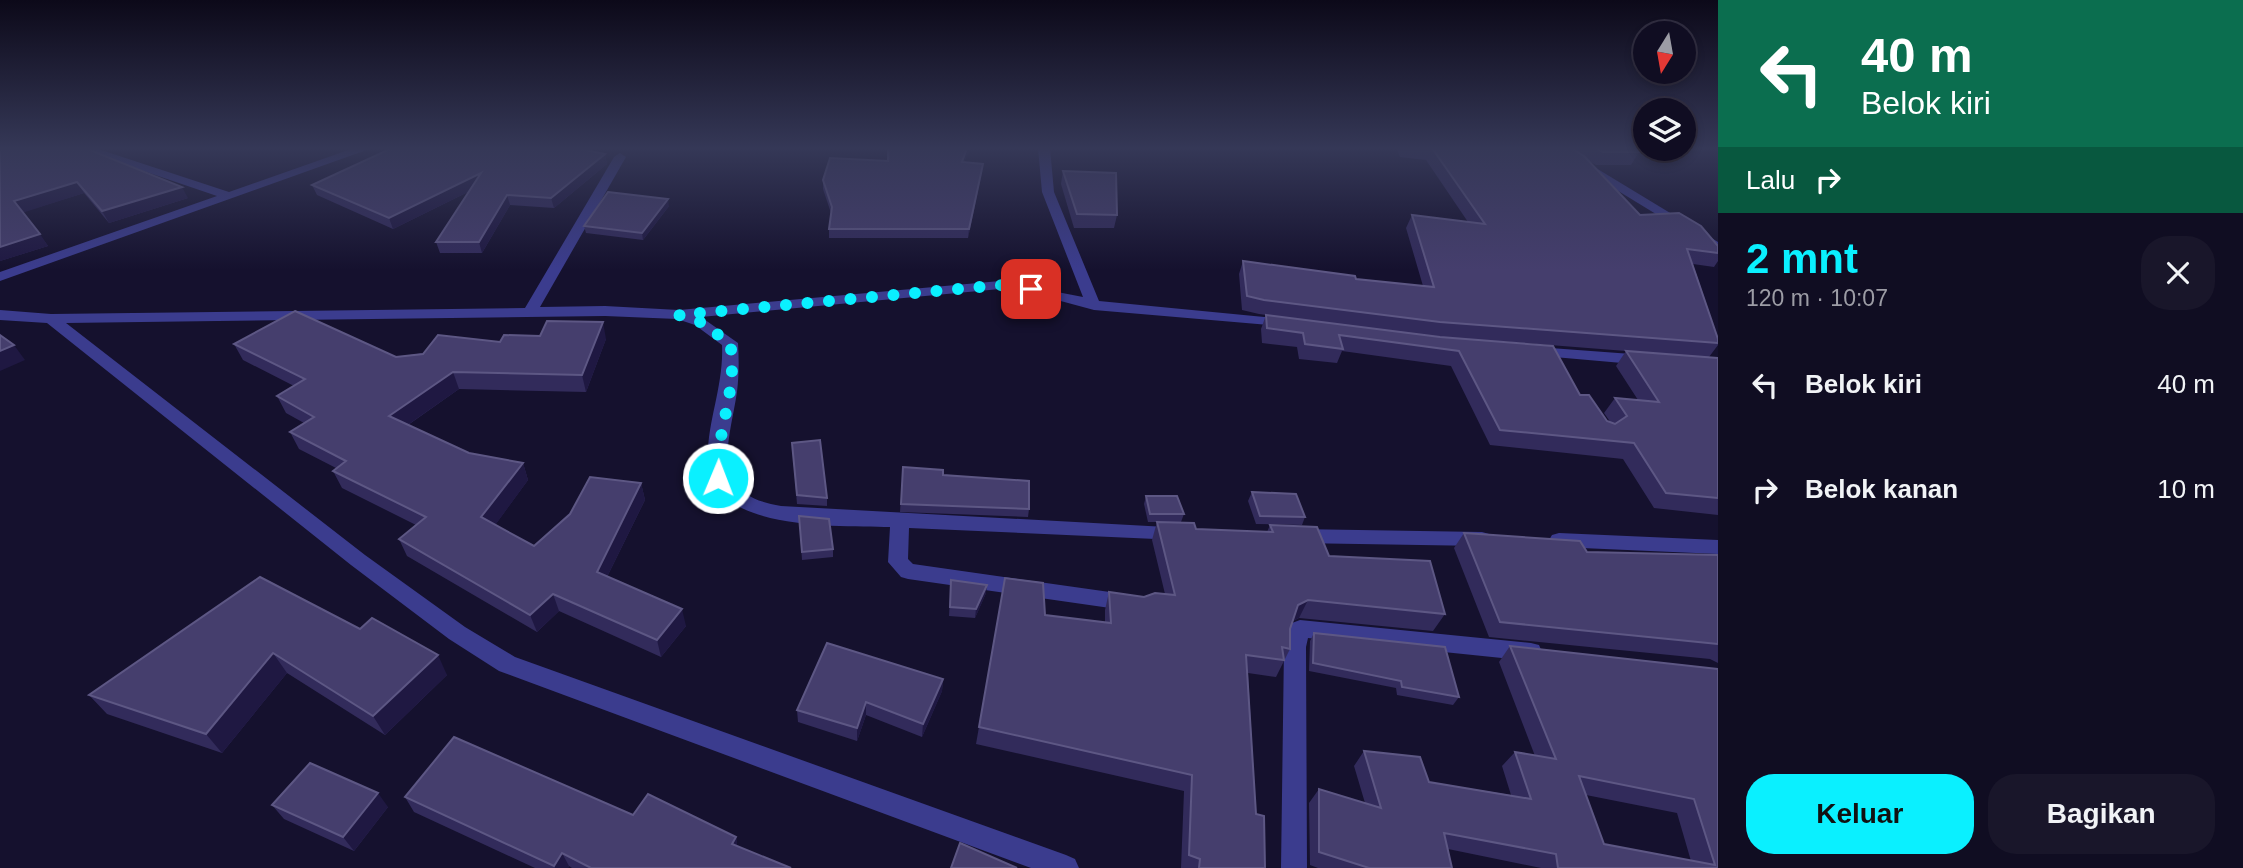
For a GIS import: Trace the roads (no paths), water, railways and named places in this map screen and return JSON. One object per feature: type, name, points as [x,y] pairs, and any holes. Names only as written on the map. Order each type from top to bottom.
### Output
[{"type":"street","points":[[205,189],[228,196]]},
{"type":"street","points":[[0,277],[250,189]]},
{"type":"street","points":[[529,313],[602,189]]},
{"type":"street","points":[[1048,189],[1094,306]]},
{"type":"street","points":[[1620,189],[1718,248]]},
{"type":"street","points":[[0,315],[51,319],[148,315],[605,311],[679,315],[1000,285],[1031,289],[1094,306],[1303,326]]},
{"type":"street","points":[[679,315],[700,322],[730,343],[734,366],[716,455],[718,478],[733,496],[770,512],[900,522],[1195,533]]},
{"type":"street","points":[[51,319],[358,560],[457,633],[507,664],[1064,868]]},
{"type":"street","points":[[1525,351],[1661,361]]},
{"type":"street","points":[[1551,353],[1566,375]]},
{"type":"street","points":[[900,522],[898,562],[908,571],[1139,604]]},
{"type":"street","points":[[1277,535],[1507,539]]},
{"type":"street","points":[[1533,539],[1718,547]]},
{"type":"street","points":[[1294,868],[1294,646],[1300,629],[1321,629],[1558,655]]}]
